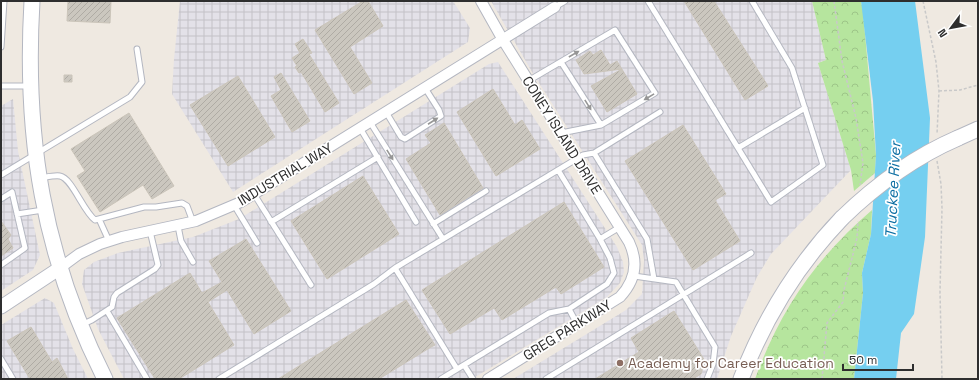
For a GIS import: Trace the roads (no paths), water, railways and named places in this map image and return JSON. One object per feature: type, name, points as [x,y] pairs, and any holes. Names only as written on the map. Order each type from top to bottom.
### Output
[{"type":"main road","points":[[32,1],[29,86],[38,178],[44,210],[60,268],[80,325],[105,379]]},
{"type":"main road","points":[[741,379],[757,341],[784,292],[812,252],[842,218],[892,176],[924,154],[978,129]]},
{"type":"street","name":"CONEY ISLAND DRIVE","points":[[481,1],[528,81],[620,226],[633,251],[634,274]]},
{"type":"street","name":"INDUSTRIAL WAY","points":[[2,303],[60,268],[79,254],[109,241],[193,222],[234,205],[556,7]]},
{"type":"street","name":"GREG PARKWAY","points":[[488,379],[620,297],[627,289],[634,274]]},
{"type":"lane","points":[[1,47],[4,1]]},
{"type":"lane","points":[[556,7],[565,1]]},
{"type":"lane","points":[[648,1],[770,202],[823,165],[792,68],[752,1]]},
{"type":"lane","points":[[528,81],[615,30],[655,93],[601,125],[561,133]]},
{"type":"lane","points":[[1,175],[35,153],[60,140],[130,97],[142,82],[137,49]]},
{"type":"lane","points":[[560,62],[601,125]]},
{"type":"lane","points":[[1,86],[29,86]]},
{"type":"lane","points":[[386,112],[401,138],[405,139],[441,116],[439,110],[425,88]]},
{"type":"lane","points":[[738,148],[805,108]]},
{"type":"lane","points":[[220,379],[374,284],[395,268],[583,155],[594,153],[660,112]]},
{"type":"lane","points":[[370,122],[443,239]]},
{"type":"lane","points":[[360,128],[416,222]]},
{"type":"lane","points":[[594,153],[647,239],[654,279]]},
{"type":"lane","points":[[272,222],[378,157]]},
{"type":"lane","points":[[441,379],[548,313],[569,309],[607,284],[614,273],[610,258],[600,239],[558,170]]},
{"type":"lane","points":[[38,178],[60,176],[67,179],[88,214],[95,220],[144,207],[156,207],[182,203],[187,206],[193,222]]},
{"type":"lane","points":[[433,224],[486,191]]},
{"type":"lane","points":[[1,199],[12,192],[25,248],[1,265]]},
{"type":"lane","points":[[254,194],[311,285]]},
{"type":"lane","points":[[234,205],[257,243]]},
{"type":"lane","points":[[17,214],[44,210]]},
{"type":"lane","points":[[99,219],[109,241]]},
{"type":"lane","points":[[178,226],[181,241],[193,262]]},
{"type":"lane","points":[[600,239],[620,226]]},
{"type":"lane","points":[[80,325],[107,311],[112,307],[114,296],[117,293],[155,269],[158,265],[150,231]]},
{"type":"lane","points":[[546,379],[751,253]]},
{"type":"lane","points":[[395,268],[457,369]]},
{"type":"lane","points":[[634,274],[676,282],[682,295],[715,347],[713,364],[707,379]]},
{"type":"lane","points":[[569,309],[577,324]]},
{"type":"lane","points":[[107,311],[147,379]]},
{"type":"lane","points":[[1,359],[13,379]]},
{"type":"lane","points":[[464,365],[473,379]]},
{"type":"water","name":"Truckee River","points":[[861,1],[915,1],[930,118],[925,237],[914,314],[901,333],[896,379],[854,379],[863,293],[862,273],[871,234],[876,155],[873,101]]},
{"type":"place","name":"Academy for Career Education","points":[[620,363]]}]
